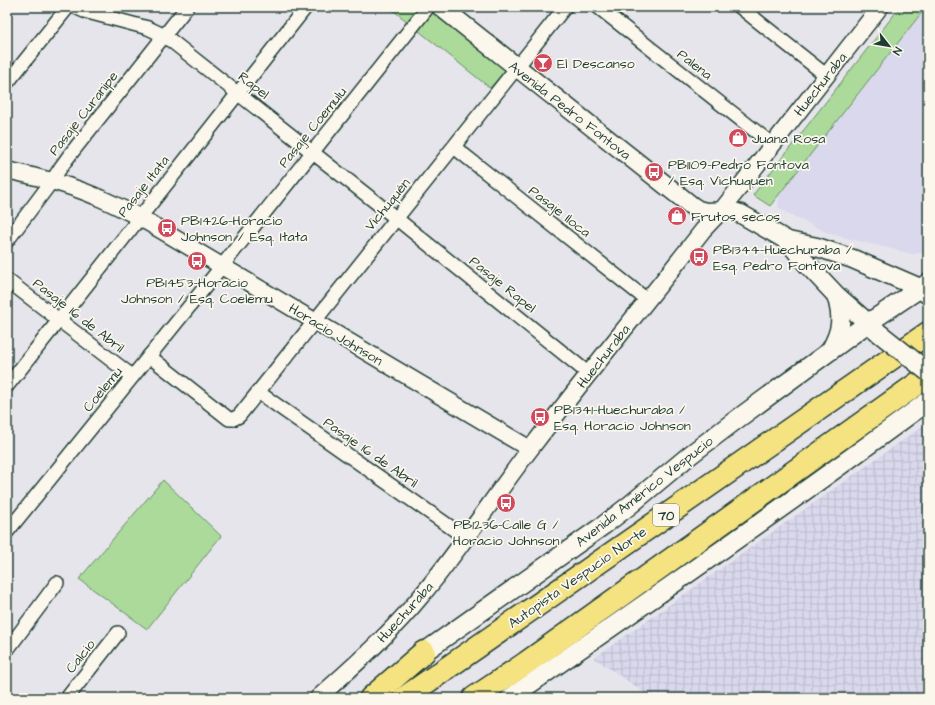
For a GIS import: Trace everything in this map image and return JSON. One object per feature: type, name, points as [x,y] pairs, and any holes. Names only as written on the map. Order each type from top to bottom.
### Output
[{"type":"highway","name":"Autopista Vespucio Norte","points":[[404,698],[928,333]]},
{"type":"highway","points":[[474,698],[526,663],[928,376]]},
{"type":"highway","points":[[371,698],[424,652]]},
{"type":"main road","name":"Avenida Pedro Fontova","points":[[440,7],[688,204],[698,210],[706,212],[731,211],[741,214],[788,241],[817,247],[853,259],[925,288]]},
{"type":"main road","name":"Avenida Pedro Fontova","points":[[788,241],[805,262],[836,295],[928,372]]},
{"type":"main road","name":"Avenida Américo Vespucio","points":[[360,698],[604,525],[653,487],[714,436],[830,351],[874,328],[925,288]]},
{"type":"main road","points":[[830,351],[838,336],[841,322],[840,308],[836,295]]},
{"type":"main road","points":[[510,698],[763,521],[928,401]]},
{"type":"street","points":[[7,83],[68,7]]},
{"type":"street","name":"Rapel","points":[[75,7],[84,11],[148,28],[165,36],[396,219]]},
{"type":"street","name":"Pasaje Curanipe","points":[[7,241],[69,156],[187,7]]},
{"type":"street","name":"Pasaje Itata","points":[[7,386],[306,7]]},
{"type":"street","name":"Pasaje Coemulu","points":[[222,266],[428,7]]},
{"type":"street","name":"Vichuquén","points":[[149,356],[229,419],[239,416],[565,7]]},
{"type":"street","name":"Palena","points":[[598,7],[773,145]]},
{"type":"street","points":[[740,7],[826,76]]},
{"type":"street","name":"Huechuraba","points":[[318,698],[401,620],[443,569],[530,449],[703,230],[721,211],[880,7]]},
{"type":"street","name":"Pasaje Iloca","points":[[454,147],[647,300]]},
{"type":"street","name":"Horacio Johnson","points":[[7,170],[52,181],[95,196],[139,217],[530,449]]},
{"type":"street","name":"Pasaje Rapel","points":[[396,219],[589,374]]},
{"type":"street","name":"Coelemu","points":[[7,532],[222,266]]},
{"type":"street","name":"Pasaje 16 de Abril","points":[[7,280],[132,376]]},
{"type":"street","name":"Pasaje 16 de Abril","points":[[258,392],[466,538]]},
{"type":"street","points":[[7,650],[57,584]]},
{"type":"street","name":"Calcio","points":[[67,698],[118,633]]},
{"type":"shaded area","points":[[926,7],[928,7],[928,252],[912,254],[830,234],[778,207],[779,194]]},
{"type":"shaded area","points":[[927,423],[928,698],[652,698],[594,658]]},
{"type":"green space","points":[[389,7],[430,7],[507,68],[490,88]]},
{"type":"green space","points":[[900,7],[926,7],[770,206],[753,195]]},
{"type":"green space","points":[[163,480],[221,536],[147,629],[79,579]]},
{"type":"place","name":"El Descanso","points":[[543,63]]},
{"type":"place","name":"Juana Rosa","points":[[738,138]]},
{"type":"place","name":"PB1109-Pedro Fontova / Esq. Vichuquen","points":[[654,172]]},
{"type":"place","name":"Frutos secos","points":[[677,216]]},
{"type":"place","name":"PB1426-Horacio Johnson / Esq. Itata","points":[[167,228]]},
{"type":"place","name":"PB1344-Huechuraba / Esq. Pedro Fontova","points":[[699,257]]},
{"type":"place","name":"PB1453-Horacio Johnson / Esq. Coelemu","points":[[197,261]]},
{"type":"place","name":"PB1341-Huechuraba / Esq. Horacio Johnson","points":[[540,417]]},
{"type":"place","name":"PB1236-Calle G / Horacio Johnson","points":[[506,503]]}]
